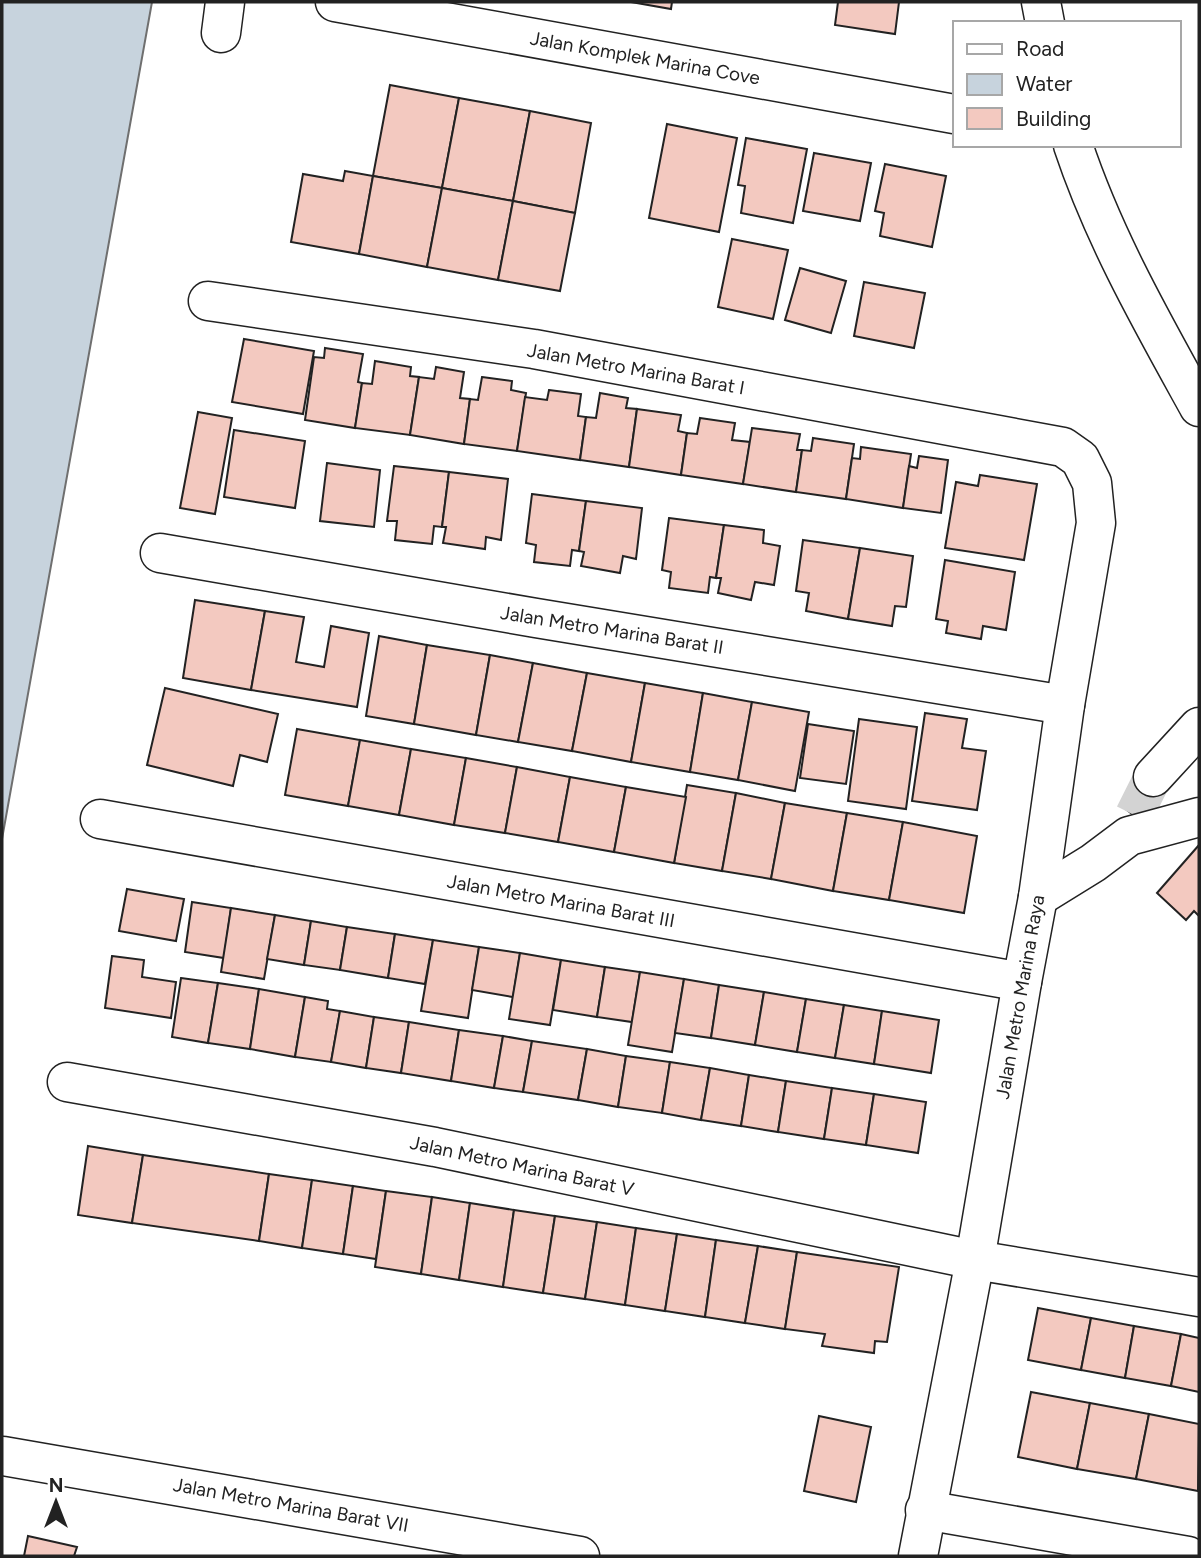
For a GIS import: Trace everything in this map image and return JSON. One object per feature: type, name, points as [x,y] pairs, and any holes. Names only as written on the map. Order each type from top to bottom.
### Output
[{"type":"street","name":"Jalan Komplek Marina Cove","points":[[335,2],[953,114]]},
{"type":"street","points":[[1041,2],[1045,21]]},
{"type":"street","points":[[1074,147],[1085,181],[1137,294],[1199,407]]},
{"type":"street","name":"Jalan Metro Marina Barat I","points":[[208,301],[534,349],[1063,447]]},
{"type":"street","name":"Jalan Metro Marina Raya","points":[[918,1556],[975,1261],[1021,982],[1038,897],[1065,705],[1096,523],[1092,483],[1080,459],[1063,447]]},
{"type":"street","name":"Jalan Metro Marina Barat II","points":[[160,553],[563,623],[1065,705]]},
{"type":"street","points":[[1153,777],[1199,727]]},
{"type":"street","points":[[1038,897],[1093,863],[1132,826],[1199,817]]},
{"type":"street","name":"Jalan Metro Marina Barat III","points":[[100,818],[1021,982]]},
{"type":"street","name":"Jalan Metro Marina Barat V","points":[[67,1082],[435,1147],[975,1261],[1199,1297]]},
{"type":"street","name":"Jalan Metro Marina Barat VII","points":[[2,1456],[580,1556]]},
{"type":"street","points":[[925,1510],[1188,1556]]},
{"type":"water","points":[[2,2],[152,2],[2,839]]},
{"type":"building","points":[[631,2],[672,2],[671,9]]},
{"type":"building","points":[[838,2],[899,2],[895,34],[835,25]]},
{"type":"building","points":[[390,85],[459,98],[442,188],[373,176]]},
{"type":"building","points":[[459,98],[530,111],[513,201],[442,188]]},
{"type":"building","points":[[530,111],[591,123],[575,213],[513,201]]},
{"type":"building","points":[[667,124],[737,138],[719,232],[649,218]]},
{"type":"building","points":[[746,138],[807,149],[793,223],[741,213],[745,186],[738,185]]},
{"type":"building","points":[[814,153],[871,163],[860,221],[803,211]]},
{"type":"building","points":[[885,164],[946,176],[932,247],[880,236],[884,213],[875,211]]},
{"type":"building","points":[[345,171],[373,176],[359,254],[291,242],[303,174],[343,181]]},
{"type":"building","points":[[373,176],[442,188],[427,267],[359,254]]},
{"type":"building","points":[[442,188],[513,201],[498,280],[427,267]]},
{"type":"building","points":[[513,201],[575,213],[560,291],[498,280]]},
{"type":"building","points":[[732,239],[788,250],[773,319],[718,307]]},
{"type":"building","points":[[800,268],[846,281],[831,333],[785,320]]},
{"type":"building","points":[[864,282],[925,293],[914,348],[854,336]]},
{"type":"building","points":[[244,339],[314,351],[303,414],[232,402]]},
{"type":"building","points":[[325,348],[363,354],[358,382],[362,383],[355,428],[305,420],[314,357],[324,358]]},
{"type":"building","points":[[375,361],[411,367],[410,376],[419,377],[410,435],[355,428],[362,383],[372,384]]},
{"type":"building","points":[[436,367],[464,372],[460,398],[470,399],[464,444],[410,435],[419,377],[434,379]]},
{"type":"building","points":[[482,377],[512,381],[511,390],[526,393],[517,451],[464,444],[470,399],[478,400]]},
{"type":"building","points":[[549,390],[581,394],[578,416],[586,417],[580,460],[517,451],[525,397],[547,400]]},
{"type":"building","points":[[600,393],[628,398],[626,408],[637,409],[629,467],[580,460],[586,417],[596,418]]},
{"type":"building","points":[[637,409],[681,415],[678,431],[687,433],[681,475],[629,467]]},
{"type":"building","points":[[198,412],[232,418],[215,514],[180,508]]},
{"type":"building","points":[[700,418],[735,423],[732,440],[750,442],[743,484],[681,475],[687,433],[697,434]]},
{"type":"building","points":[[752,428],[800,434],[797,450],[802,450],[796,492],[743,484]]},
{"type":"building","points":[[234,430],[305,441],[295,508],[224,497]]},
{"type":"building","points":[[813,438],[854,444],[846,499],[796,492],[802,450],[811,451]]},
{"type":"building","points":[[861,447],[911,454],[903,508],[846,499],[852,458],[860,459]]},
{"type":"building","points":[[919,456],[948,460],[941,513],[903,508],[909,466],[917,468]]},
{"type":"building","points":[[327,463],[380,470],[374,527],[320,521]]},
{"type":"building","points":[[394,466],[449,472],[442,527],[434,526],[432,544],[395,540],[397,521],[387,521]]},
{"type":"building","points":[[449,472],[508,479],[501,540],[486,537],[485,549],[443,543],[446,527],[442,527]]},
{"type":"building","points":[[980,475],[1037,484],[1024,560],[945,548],[956,482],[978,486]]},
{"type":"building","points":[[532,494],[586,501],[579,551],[572,550],[570,566],[534,562],[536,545],[526,543]]},
{"type":"building","points":[[586,501],[642,508],[636,559],[623,556],[620,573],[581,566],[584,552],[579,551]]},
{"type":"building","points":[[669,518],[724,525],[716,578],[710,577],[708,593],[669,588],[671,572],[662,570]]},
{"type":"building","points":[[724,525],[764,530],[763,543],[780,546],[774,585],[755,582],[751,600],[718,593],[721,578],[716,578]]},
{"type":"building","points":[[803,540],[860,548],[848,619],[806,611],[809,593],[796,591]]},
{"type":"building","points":[[860,548],[913,556],[906,607],[895,606],[892,626],[848,619]]},
{"type":"building","points":[[945,560],[1015,572],[1006,630],[983,626],[981,639],[946,633],[948,621],[936,619]]},
{"type":"building","points":[[195,600],[265,611],[251,690],[183,678]]},
{"type":"building","points":[[265,611],[304,617],[296,662],[324,667],[331,626],[369,633],[357,707],[251,690]]},
{"type":"building","points":[[379,636],[427,645],[414,724],[366,716]]},
{"type":"building","points":[[427,645],[490,655],[476,735],[414,724]]},
{"type":"building","points":[[490,655],[533,663],[518,742],[476,735]]},
{"type":"building","points":[[533,663],[587,673],[572,751],[518,742]]},
{"type":"building","points":[[587,673],[645,683],[631,762],[572,751]]},
{"type":"building","points":[[645,683],[703,693],[690,772],[631,762]]},
{"type":"building","points":[[165,688],[278,714],[267,762],[240,755],[233,786],[147,765]]},
{"type":"building","points":[[703,693],[752,702],[738,780],[690,772]]},
{"type":"building","points":[[752,702],[809,712],[795,791],[738,780]]},
{"type":"building","points":[[925,713],[967,719],[962,748],[986,751],[977,810],[912,801]]},
{"type":"building","points":[[859,719],[917,727],[906,809],[848,801]]},
{"type":"building","points":[[808,724],[854,731],[846,784],[800,778]]},
{"type":"building","points":[[297,729],[360,740],[348,806],[285,795]]},
{"type":"building","points":[[360,740],[411,749],[399,815],[348,806]]},
{"type":"building","points":[[411,749],[466,758],[454,825],[399,815]]},
{"type":"building","points":[[466,758],[517,767],[505,833],[454,825]]},
{"type":"building","points":[[517,767],[570,777],[558,842],[505,833]]},
{"type":"building","points":[[1148,773],[1167,787],[1141,821],[1122,806]]},
{"type":"building","points":[[570,777],[626,787],[614,852],[558,842]]},
{"type":"building","points":[[687,785],[736,793],[722,871],[674,863]]},
{"type":"building","points":[[626,787],[686,797],[674,863],[614,852]]},
{"type":"building","points":[[736,793],[785,803],[771,879],[722,871]]},
{"type":"building","points":[[785,803],[847,813],[833,891],[771,879]]},
{"type":"building","points":[[847,813],[903,822],[889,900],[833,891]]},
{"type":"building","points":[[903,822],[977,836],[964,913],[889,900]]},
{"type":"building","points":[[1199,845],[1199,916],[1194,911],[1186,920],[1157,893]]},
{"type":"building","points":[[127,889],[184,899],[176,941],[119,931]]},
{"type":"building","points":[[192,902],[231,908],[224,958],[185,952]]},
{"type":"building","points":[[231,908],[275,915],[264,979],[221,972]]},
{"type":"building","points":[[275,915],[311,921],[304,965],[267,959]]},
{"type":"building","points":[[311,921],[347,927],[340,970],[304,965]]},
{"type":"building","points":[[347,927],[395,934],[388,978],[340,970]]},
{"type":"building","points":[[395,934],[433,940],[425,984],[388,978]]},
{"type":"building","points":[[433,940],[479,947],[468,1018],[421,1011]]},
{"type":"building","points":[[479,947],[520,953],[513,997],[472,990]]},
{"type":"building","points":[[520,953],[561,960],[550,1025],[509,1019]]},
{"type":"building","points":[[112,956],[144,960],[142,977],[176,982],[171,1018],[105,1008]]},
{"type":"building","points":[[561,960],[605,967],[597,1017],[553,1010]]},
{"type":"building","points":[[605,967],[640,972],[632,1022],[597,1017]]},
{"type":"building","points":[[640,972],[684,979],[672,1052],[628,1045]]},
{"type":"building","points":[[181,978],[218,983],[208,1043],[172,1037]]},
{"type":"building","points":[[684,979],[719,985],[711,1038],[675,1033]]},
{"type":"building","points":[[218,983],[259,989],[250,1049],[208,1043]]},
{"type":"building","points":[[719,985],[764,992],[755,1045],[711,1038]]},
{"type":"building","points":[[259,989],[305,997],[295,1057],[250,1049]]},
{"type":"building","points":[[764,992],[806,999],[797,1052],[755,1045]]},
{"type":"building","points":[[305,997],[328,1001],[327,1009],[340,1011],[331,1062],[295,1057]]},
{"type":"building","points":[[806,999],[844,1005],[835,1058],[797,1052]]},
{"type":"building","points":[[844,1005],[882,1011],[874,1064],[835,1058]]},
{"type":"building","points":[[340,1011],[374,1017],[366,1068],[331,1062]]},
{"type":"building","points":[[882,1011],[939,1020],[931,1073],[874,1064]]},
{"type":"building","points":[[374,1017],[409,1022],[401,1073],[366,1068]]},
{"type":"building","points":[[409,1022],[459,1030],[451,1081],[401,1073]]},
{"type":"building","points":[[459,1030],[503,1036],[494,1088],[451,1081]]},
{"type":"building","points":[[503,1036],[532,1041],[523,1092],[494,1088]]},
{"type":"building","points":[[532,1041],[587,1049],[578,1100],[523,1092]]},
{"type":"building","points":[[587,1049],[626,1056],[618,1107],[578,1100]]},
{"type":"building","points":[[626,1056],[670,1062],[662,1113],[618,1107]]},
{"type":"building","points":[[670,1062],[710,1068],[701,1120],[662,1113]]},
{"type":"building","points":[[710,1068],[749,1075],[741,1126],[701,1120]]},
{"type":"building","points":[[749,1075],[786,1081],[778,1132],[741,1126]]},
{"type":"building","points":[[786,1081],[832,1088],[824,1139],[778,1132]]},
{"type":"building","points":[[832,1088],[874,1094],[866,1145],[824,1139]]},
{"type":"building","points":[[874,1094],[926,1102],[918,1153],[866,1145]]},
{"type":"building","points":[[88,1146],[143,1155],[132,1223],[78,1215]]},
{"type":"building","points":[[143,1155],[269,1174],[259,1241],[132,1223]]},
{"type":"building","points":[[269,1174],[312,1180],[302,1248],[259,1241]]},
{"type":"building","points":[[312,1180],[353,1186],[343,1254],[302,1248]]},
{"type":"building","points":[[353,1186],[386,1191],[376,1259],[343,1254]]},
{"type":"building","points":[[386,1191],[432,1197],[421,1274],[375,1267]]},
{"type":"building","points":[[432,1197],[470,1203],[459,1280],[421,1274]]},
{"type":"building","points":[[470,1203],[514,1210],[503,1287],[459,1280]]},
{"type":"building","points":[[514,1210],[555,1216],[543,1293],[503,1287]]},
{"type":"building","points":[[555,1216],[597,1222],[585,1299],[543,1293]]},
{"type":"building","points":[[597,1222],[636,1228],[625,1305],[585,1299]]},
{"type":"building","points":[[636,1228],[677,1234],[665,1311],[625,1305]]},
{"type":"building","points":[[677,1234],[716,1240],[705,1317],[665,1311]]},
{"type":"building","points":[[716,1240],[758,1246],[745,1323],[705,1317]]},
{"type":"building","points":[[758,1246],[797,1252],[785,1329],[745,1323]]},
{"type":"building","points":[[797,1252],[899,1267],[887,1342],[875,1341],[874,1353],[822,1346],[825,1334],[785,1329]]},
{"type":"building","points":[[1038,1308],[1091,1318],[1081,1370],[1028,1360]]},
{"type":"building","points":[[1091,1318],[1134,1326],[1125,1378],[1081,1370]]},
{"type":"building","points":[[1134,1326],[1181,1334],[1171,1386],[1125,1378]]},
{"type":"building","points":[[1181,1334],[1199,1338],[1199,1392],[1171,1386]]},
{"type":"building","points":[[1031,1392],[1090,1403],[1077,1469],[1018,1457]]},
{"type":"building","points":[[1090,1403],[1149,1414],[1136,1479],[1077,1469]]},
{"type":"building","points":[[1149,1414],[1199,1424],[1198,1491],[1136,1479]]},
{"type":"building","points":[[819,1416],[871,1427],[856,1502],[804,1491]]},
{"type":"building","points":[[28,1536],[77,1547],[74,1556],[24,1556]]},
{"type":"tunnel","points":[[1134,815],[1153,777]]}]
